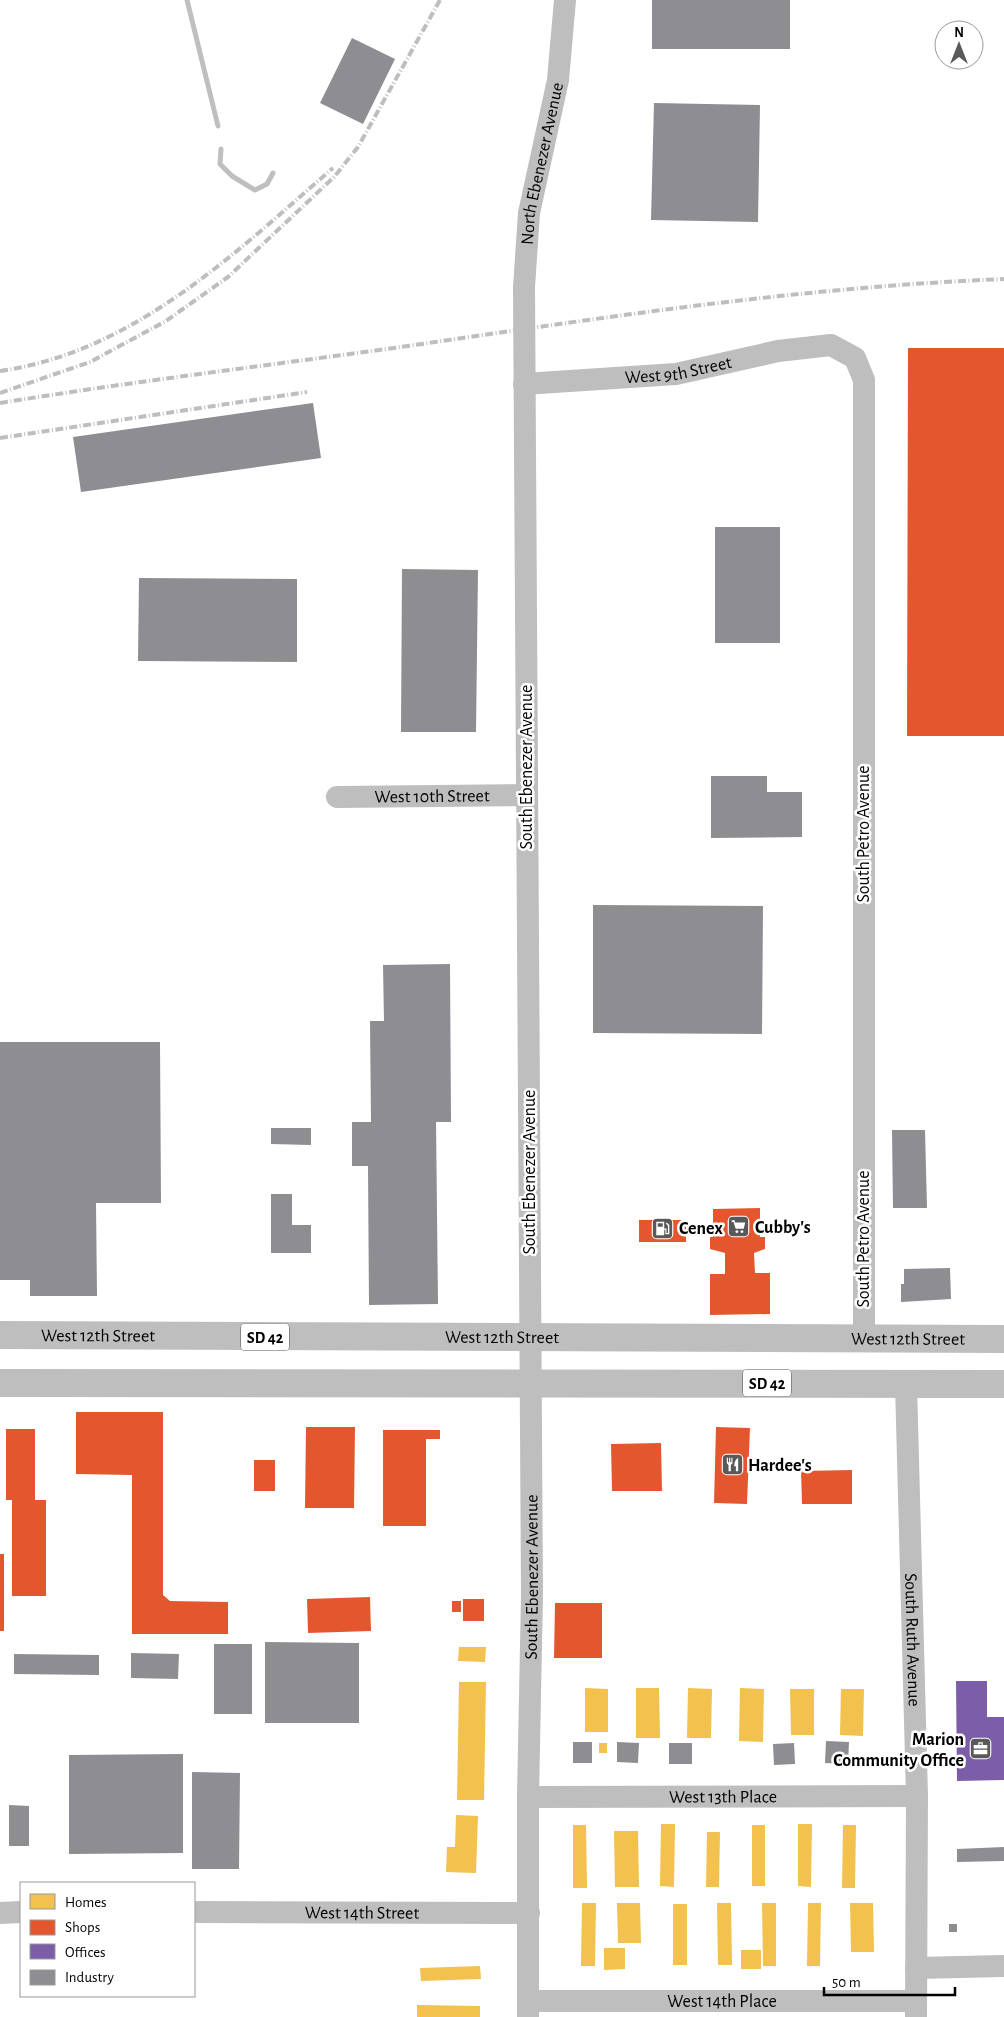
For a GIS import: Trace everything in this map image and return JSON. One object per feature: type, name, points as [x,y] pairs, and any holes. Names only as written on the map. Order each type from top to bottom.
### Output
[{"type":"main road","name":"West 12th Street","points":[[0,1335],[1004,1340]]},
{"type":"main road","name":"SD 42","points":[[0,1383],[1004,1384]]},
{"type":"street","name":"North Ebenezer Avenue","points":[[524,328],[529,213],[558,80],[565,0]]},
{"type":"street","name":"South Ebenezer Avenue","points":[[524,328],[532,1594],[528,1797],[528,2009]]},
{"type":"street","name":"West 9th Street","points":[[524,384],[676,374],[778,351],[831,345]]},
{"type":"street","name":"South Petro Avenue","points":[[831,345],[855,358],[864,380],[864,1339]]},
{"type":"street","name":"West 10th Street","points":[[337,797],[527,795]]},
{"type":"street","name":"South Ruth Avenue","points":[[906,1384],[917,1796],[915,2009]]},
{"type":"street","name":"West 13th Place","points":[[528,1797],[917,1796]]},
{"type":"street","points":[[0,1913],[20,1912]]},
{"type":"street","name":"West 14th Street","points":[[195,1912],[529,1913]]},
{"type":"street","points":[[916,1968],[1004,1966]]},
{"type":"street","name":"West 14th Place","points":[[528,2009],[915,2009]]},
{"type":"building: Homes","points":[[459,1647],[486,1647],[485,1662],[458,1661]]},
{"type":"building: Homes","points":[[459,1682],[486,1682],[484,1800],[457,1800]]},
{"type":"building: Homes","points":[[585,1688],[608,1689],[608,1732],[585,1732]]},
{"type":"building: Homes","points":[[636,1688],[659,1688],[660,1738],[636,1738]]},
{"type":"building: Homes","points":[[688,1688],[712,1689],[711,1738],[687,1738]]},
{"type":"building: Homes","points":[[740,1688],[764,1689],[763,1742],[739,1741]]},
{"type":"building: Homes","points":[[790,1689],[814,1689],[814,1735],[791,1735]]},
{"type":"building: Homes","points":[[841,1689],[864,1689],[863,1736],[840,1735]]},
{"type":"building: Homes","points":[[599,1743],[607,1743],[607,1753],[599,1753]]},
{"type":"building: Homes","points":[[456,1815],[478,1816],[476,1873],[446,1872],[447,1847],[455,1847]]},
{"type":"building: Homes","points":[[661,1824],[675,1824],[674,1887],[660,1886]]},
{"type":"building: Homes","points":[[798,1824],[812,1824],[811,1887],[798,1886]]},
{"type":"building: Homes","points":[[573,1825],[586,1825],[587,1888],[573,1888]]},
{"type":"building: Homes","points":[[752,1825],[765,1825],[765,1886],[752,1886]]},
{"type":"building: Homes","points":[[843,1825],[856,1825],[855,1888],[842,1888]]},
{"type":"building: Homes","points":[[614,1831],[638,1831],[639,1887],[615,1887]]},
{"type":"building: Homes","points":[[707,1832],[720,1832],[719,1887],[706,1887]]},
{"type":"building: Homes","points":[[582,1903],[596,1903],[595,1966],[581,1966]]},
{"type":"building: Homes","points":[[617,1903],[640,1903],[641,1943],[618,1943]]},
{"type":"building: Homes","points":[[717,1903],[731,1903],[732,1965],[718,1965]]},
{"type":"building: Homes","points":[[762,1903],[776,1903],[776,1966],[763,1966]]},
{"type":"building: Homes","points":[[808,1903],[821,1903],[820,1966],[807,1966]]},
{"type":"building: Homes","points":[[850,1903],[873,1903],[874,1952],[851,1952]]},
{"type":"building: Homes","points":[[673,1904],[687,1904],[687,1965],[673,1965]]},
{"type":"building: Homes","points":[[604,1948],[625,1948],[625,1969],[604,1970]]},
{"type":"building: Homes","points":[[741,1950],[761,1950],[761,1969],[741,1969]]},
{"type":"building: Homes","points":[[480,1966],[481,1979],[421,1981],[420,1968]]},
{"type":"building: Homes","points":[[417,2005],[480,2006],[480,2017],[417,2017]]},
{"type":"building: Shops","points":[[908,348],[1004,348],[1004,736],[907,736]]},
{"type":"building: Shops","points":[[760,1208],[760,1237],[765,1237],[765,1249],[754,1253],[755,1273],[770,1273],[770,1314],[710,1315],[710,1274],[725,1274],[725,1253],[710,1249],[710,1237],[713,1237],[713,1209]]},
{"type":"building: Shops","points":[[639,1220],[686,1220],[686,1242],[639,1242]]},
{"type":"building: Shops","points":[[76,1412],[163,1412],[163,1595],[170,1601],[228,1602],[228,1634],[132,1634],[132,1475],[76,1474]]},
{"type":"building: Shops","points":[[306,1427],[355,1427],[354,1508],[305,1508]]},
{"type":"building: Shops","name":"Hardee's","points":[[716,1427],[750,1428],[747,1504],[714,1503]]},
{"type":"building: Shops","points":[[6,1429],[35,1429],[35,1500],[46,1500],[46,1596],[12,1596],[12,1500],[6,1500]]},
{"type":"building: Shops","points":[[383,1430],[440,1430],[440,1439],[426,1439],[426,1526],[383,1526]]},
{"type":"building: Shops","points":[[661,1443],[662,1491],[612,1491],[611,1444]]},
{"type":"building: Shops","points":[[254,1460],[275,1460],[275,1491],[254,1491]]},
{"type":"building: Shops","points":[[852,1470],[852,1504],[802,1504],[801,1471]]},
{"type":"building: Shops","points":[[0,1554],[4,1554],[4,1631],[0,1631]]},
{"type":"building: Shops","points":[[370,1597],[371,1631],[308,1633],[307,1599]]},
{"type":"building: Shops","points":[[463,1599],[484,1599],[484,1621],[463,1621]]},
{"type":"building: Shops","points":[[452,1601],[461,1601],[461,1612],[452,1612]]},
{"type":"building: Shops","points":[[555,1603],[602,1603],[602,1658],[554,1658]]},
{"type":"building: Offices","name":"Marion Community Office","points":[[956,1681],[987,1681],[987,1717],[1004,1717],[1004,1780],[957,1781]]},
{"type":"building: Industry","points":[[652,0],[790,0],[790,49],[652,49]]},
{"type":"building: Industry","points":[[352,38],[395,59],[363,124],[320,103]]},
{"type":"building: Industry","points":[[654,103],[760,105],[758,222],[651,220]]},
{"type":"building: Industry","points":[[313,403],[321,458],[81,492],[73,437]]},
{"type":"building: Industry","points":[[715,527],[780,527],[780,643],[715,643]]},
{"type":"building: Industry","points":[[402,569],[478,570],[476,732],[401,732]]},
{"type":"building: Industry","points":[[139,578],[297,579],[297,662],[138,661]]},
{"type":"building: Industry","points":[[711,776],[767,776],[767,792],[802,792],[802,837],[711,838]]},
{"type":"building: Industry","points":[[593,905],[763,906],[762,1034],[593,1033]]},
{"type":"building: Industry","points":[[450,964],[451,1122],[436,1122],[438,1304],[369,1305],[368,1166],[352,1166],[352,1122],[371,1122],[370,1021],[384,1021],[383,965]]},
{"type":"building: Industry","points":[[0,1042],[160,1042],[161,1203],[96,1203],[97,1296],[30,1296],[30,1280],[0,1280]]},
{"type":"building: Industry","points":[[271,1128],[311,1128],[311,1145],[271,1144]]},
{"type":"building: Industry","points":[[892,1130],[925,1130],[927,1208],[893,1208]]},
{"type":"building: Industry","points":[[271,1194],[292,1194],[292,1225],[311,1225],[311,1253],[271,1253]]},
{"type":"building: Industry","points":[[950,1268],[951,1299],[901,1302],[901,1284],[904,1284],[904,1269]]},
{"type":"building: Industry","points":[[265,1642],[359,1643],[359,1723],[265,1723]]},
{"type":"building: Industry","points":[[214,1644],[252,1644],[252,1714],[214,1714]]},
{"type":"building: Industry","points":[[131,1653],[179,1654],[178,1679],[131,1678]]},
{"type":"building: Industry","points":[[14,1654],[99,1655],[99,1675],[14,1674]]},
{"type":"building: Industry","points":[[826,1741],[849,1742],[848,1764],[825,1763]]},
{"type":"building: Industry","points":[[573,1742],[592,1742],[592,1763],[573,1763]]},
{"type":"building: Industry","points":[[617,1742],[639,1743],[638,1763],[617,1762]]},
{"type":"building: Industry","points":[[669,1743],[692,1743],[692,1764],[669,1764]]},
{"type":"building: Industry","points":[[794,1743],[795,1764],[774,1765],[773,1744]]},
{"type":"building: Industry","points":[[183,1754],[183,1853],[69,1854],[69,1755]]},
{"type":"building: Industry","points":[[192,1772],[240,1773],[239,1869],[192,1869]]},
{"type":"building: Industry","points":[[9,1805],[29,1806],[29,1846],[9,1846]]},
{"type":"building: Industry","points":[[1004,1847],[1004,1861],[957,1862],[957,1849]]},
{"type":"building: Industry","points":[[949,1924],[957,1924],[957,1932],[949,1932]]},
{"type":"waterway","points":[[187,0],[218,126]]},
{"type":"waterway","points":[[221,149],[220,164],[232,176],[255,190],[267,184],[273,173]]},
{"type":"railway","points":[[0,393],[90,362],[166,321],[228,277],[334,177],[358,147],[440,0]]},
{"type":"railway","points":[[0,371],[49,360],[95,343],[138,321],[220,265],[333,168]]},
{"type":"railway","points":[[0,403],[153,380],[705,305],[854,289],[1004,279]]},
{"type":"railway","points":[[0,438],[307,392]]},
{"type":"place","name":"Cubby's","points":[[739,1227]]},
{"type":"place","name":"Cenex","points":[[663,1228]]},
{"type":"place","name":"Hardee's","points":[[732,1465]]},
{"type":"place","name":"Marion Community Office","points":[[980,1749]]}]
